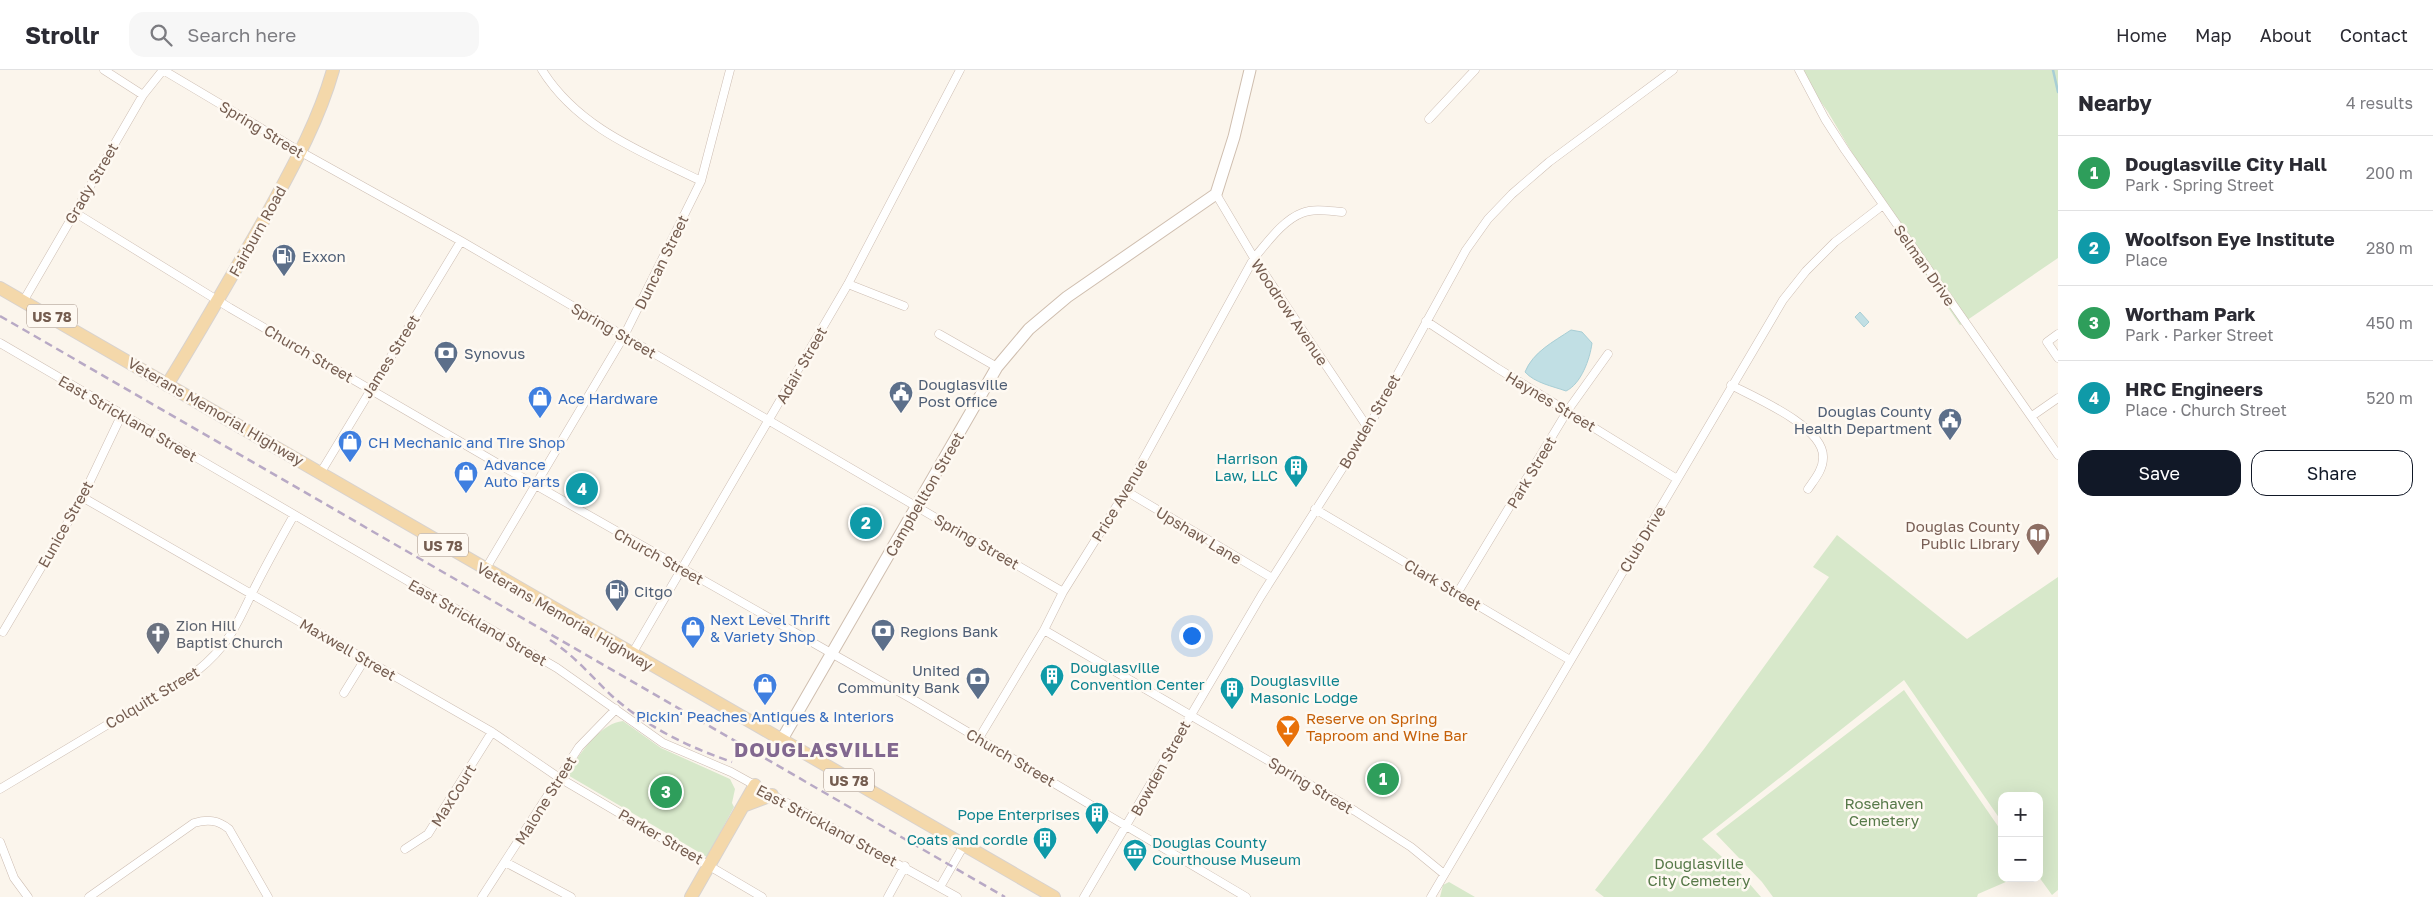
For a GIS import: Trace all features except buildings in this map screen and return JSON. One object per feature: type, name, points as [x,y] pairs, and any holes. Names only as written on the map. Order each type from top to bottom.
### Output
[{"type":"main road","name":"Fairburn Road","points":[[166,385],[218,301],[301,152],[319,114],[333,70]]},
{"type":"main road","points":[[1216,194],[1234,137],[1250,70]]},
{"type":"main road","name":"Campbellton Street","points":[[781,741],[997,367],[1028,329],[1067,297],[1216,194]]},
{"type":"main road","name":"Veterans Memorial Highway","points":[[0,288],[24,300],[166,385],[321,472],[485,570],[1054,897]]},
{"type":"main road","points":[[692,897],[755,786]]},
{"type":"main road","points":[[743,806],[772,795]]},
{"type":"street","points":[[104,70],[143,95]]},
{"type":"street","name":"Grady Street","points":[[24,300],[143,95],[163,70]]},
{"type":"street","name":"Spring Street","points":[[163,70],[301,152],[461,241],[770,420],[1063,592]]},
{"type":"street","points":[[542,70],[562,98],[615,139],[701,181]]},
{"type":"street","name":"Duncan Street","points":[[485,570],[624,336],[701,181],[730,70]]},
{"type":"street","name":"Adair Street","points":[[632,654],[848,284],[960,70]]},
{"type":"street","points":[[1429,119],[1475,70]]},
{"type":"street","name":"Bowden Street","points":[[1084,897],[1127,826],[1190,714],[1272,578],[1368,428],[1466,250],[1488,219],[1512,194],[1549,162],[1672,70]]},
{"type":"street","name":"Selman Drive","points":[[1799,70],[1825,119],[2058,455]]},
{"type":"street","name":"Woodrow Avenue","points":[[1216,194],[1254,258],[1368,428]]},
{"type":"street","name":"Club Drive","points":[[1431,897],[1782,300],[1806,271],[1835,242],[1883,205]]},
{"type":"street","name":"Price Avenue","points":[[979,738],[1044,630],[1063,592],[1126,492],[1254,258],[1272,237],[1302,213],[1315,210],[1342,212]]},
{"type":"street","name":"Church Street","points":[[74,212],[218,301],[979,738],[1127,826],[1233,894],[1246,897]]},
{"type":"street","name":"James Street","points":[[321,472],[461,241]]},
{"type":"street","points":[[848,284],[904,306]]},
{"type":"street","name":"Haynes Street","points":[[1426,322],[1677,479]]},
{"type":"street","points":[[939,334],[997,367]]},
{"type":"street","points":[[2058,334],[2047,342],[2058,358]]},
{"type":"street","name":"East Strickland Street","points":[[0,343],[556,668],[663,742],[731,772],[905,866],[957,897]]},
{"type":"street","name":"Park Street","points":[[1458,592],[1568,410],[1608,354]]},
{"type":"street","points":[[1731,385],[1790,416],[1811,432],[1821,449],[1823,458],[1817,476],[1808,489]]},
{"type":"street","points":[[2032,416],[2058,398]]},
{"type":"street","name":"Eunice Street","points":[[3,632],[82,497],[122,414]]},
{"type":"street","name":"Upshaw Lane","points":[[1126,492],[1272,578]]},
{"type":"street","name":"Maxwell Street","points":[[82,497],[492,732],[558,777]]},
{"type":"street","name":"Clark Street","points":[[1315,509],[1570,660]]},
{"type":"street","name":"Colquitt Street","points":[[0,788],[197,671],[217,655],[241,620],[252,594],[294,515]]},
{"type":"street","name":"Spring Street","points":[[1044,630],[1355,811],[1410,847],[1444,874]]},
{"type":"street","points":[[344,693],[365,659]]},
{"type":"street","name":"Malone Street","points":[[482,897],[579,747],[616,709]]},
{"type":"street","name":"MaxCourt","points":[[405,849],[428,834],[492,732]]},
{"type":"street","name":"Parker Street","points":[[558,777],[762,897]]},
{"type":"street","points":[[89,897],[194,823],[209,820],[229,829],[268,897]]},
{"type":"street","points":[[0,842],[14,878],[28,897]]},
{"type":"street","points":[[940,887],[964,845]]},
{"type":"street","points":[[505,862],[571,897]]},
{"type":"street","points":[[888,897],[905,866]]},
{"type":"green space","points":[[1798,70],[2058,70],[2058,258],[1960,325],[1913,256],[1828,112]]},
{"type":"green space","name":"Douglasville City Cemetery","points":[[1837,535],[1967,639],[2058,577],[2058,890],[2052,895],[2043,882],[2043,792],[1998,792],[1998,816],[1904,680],[1702,839],[1741,874],[1761,897],[1604,897],[1595,890],[1704,749],[1829,577],[1813,567]]},
{"type":"green space","name":"Rosehaven Cemetery","points":[[1904,690],[1998,826],[1998,882],[2006,882],[1978,894],[1977,897],[1773,897],[1762,882],[1716,834]]},
{"type":"green space","points":[[623,721],[661,748],[730,779],[735,789],[732,803],[734,807],[707,857],[566,774],[598,734],[614,723]]},
{"type":"green space","points":[[1449,882],[1475,897],[1440,897],[1443,885]]},
{"type":"water","points":[[1860,312],[1869,322],[1864,327],[1855,317]]},
{"type":"water","points":[[1571,330],[1582,332],[1592,343],[1584,370],[1571,388],[1566,391],[1550,386],[1539,382],[1525,372],[1538,353]]},
{"type":"waterway","points":[[2053,70],[2058,92]]},
{"type":"railway","points":[[0,316],[1005,897]]},
{"type":"railway","points":[[550,640],[575,659],[612,696],[639,717],[684,743],[732,762]]},
{"type":"place","name":"Exxon","points":[[284,277]]},
{"type":"place","name":"Synovus","points":[[446,374]]},
{"type":"place","name":"Douglasville Post Office","points":[[901,414]]},
{"type":"place","name":"Ace Hardware","points":[[540,419]]},
{"type":"place","name":"Douglas County Health Department","points":[[1950,441]]},
{"type":"place","name":"CH Mechanic and Tire Shop","points":[[350,463]]},
{"type":"place","name":"Harrison Law, LLC","points":[[1296,488]]},
{"type":"place","name":"HRC Engineers","points":[[582,489]]},
{"type":"place","name":"Advance Auto Parts","points":[[466,494]]},
{"type":"place","name":"Woolfson Eye Institute","points":[[866,523]]},
{"type":"place","name":"Douglas County Public Library","points":[[2038,556]]},
{"type":"place","name":"Citgo","points":[[617,612]]},
{"type":"place","name":"Next Level Thrift & Variety Shop","points":[[693,649]]},
{"type":"place","name":"Regions Bank","points":[[883,652]]},
{"type":"place","name":"Zion Hill Baptist Church","points":[[158,655]]},
{"type":"place","name":"Douglasville Convention Center","points":[[1052,697]]},
{"type":"place","name":"United Community Bank","points":[[978,700]]},
{"type":"place","name":"Pickin' Peaches Antiques & Interiors","points":[[765,706]]},
{"type":"place","name":"Douglasville Masonic Lodge","points":[[1232,710]]},
{"type":"place","name":"Reserve on Spring Taproom and Wine Bar","points":[[1288,748]]},
{"type":"place","name":"Douglasville City Hall","points":[[1383,779]]},
{"type":"place","name":"Wortham Park","points":[[666,792]]},
{"type":"place","name":"Pope Enterprises","points":[[1097,835]]},
{"type":"place","name":"Coats and cordle","points":[[1045,860]]},
{"type":"place","name":"Douglas County Courthouse Museum","points":[[1135,872]]},
{"type":"district","name":"DOUGLASVILLE","points":[[817,749]]}]
